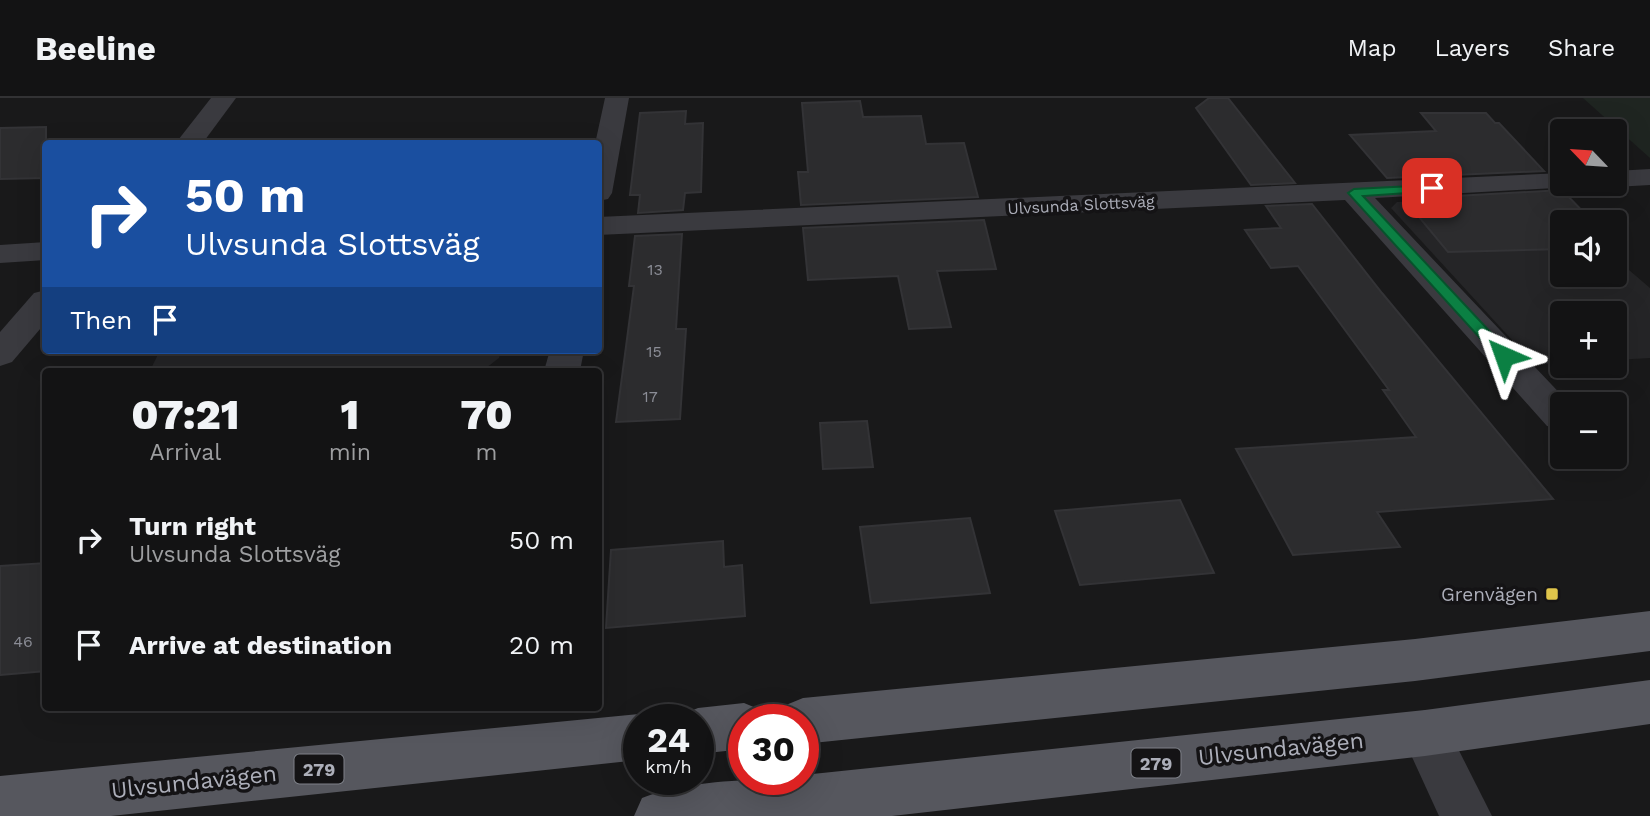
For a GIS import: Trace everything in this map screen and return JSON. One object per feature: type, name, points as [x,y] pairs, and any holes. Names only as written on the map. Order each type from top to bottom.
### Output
[{"type":"main road","points":[[819,718],[1415,660],[1650,631]]},
{"type":"main road","name":"Ulvsundavägen","points":[[660,816],[1425,733],[1650,702]]},
{"type":"main road","name":"Ulvsundavägen","points":[[0,802],[623,739]]},
{"type":"street","points":[[191,140],[223,98]]},
{"type":"street","points":[[602,173],[617,98]]},
{"type":"street","points":[[1628,178],[1650,177]]},
{"type":"street","name":"Ulvsunda Slottsväg","points":[[602,226],[1354,193],[1550,182]]},
{"type":"street","points":[[1354,193],[1550,406]]},
{"type":"street","points":[[0,254],[42,251]]},
{"type":"street","points":[[0,354],[42,305]]},
{"type":"street","points":[[1425,733],[1466,816]]},
{"type":"shaded area","points":[[1583,98],[1650,98],[1650,158],[1628,138],[1628,119],[1606,119]]},
{"type":"shaded area","points":[[1546,197],[1561,210],[1550,210],[1550,287],[1627,287],[1627,268],[1650,288],[1650,358],[1627,359],[1627,301],[1550,301],[1550,364],[1535,365],[1391,208],[1397,202]]},
{"type":"shaded area","points":[[158,354],[500,354],[499,358],[486,368],[151,368]]},
{"type":"building","points":[[1209,98],[1228,98],[1295,183],[1251,185],[1196,108]]},
{"type":"building","points":[[860,101],[863,117],[921,116],[926,144],[964,143],[978,197],[801,205],[798,172],[808,172],[802,103]]},
{"type":"building","points":[[686,111],[685,124],[703,123],[701,192],[685,193],[683,210],[638,213],[640,195],[630,195],[640,113]]},
{"type":"building","points":[[1421,113],[1486,113],[1495,123],[1499,123],[1544,171],[1387,178],[1350,135],[1436,131]]},
{"type":"building","points":[[46,127],[46,140],[42,140],[42,178],[0,179],[0,128]]},
{"type":"building","points":[[1550,191],[1550,196],[1568,196],[1581,210],[1550,210],[1550,249],[1448,252],[1404,199]]},
{"type":"building","points":[[1312,204],[1553,499],[1377,512],[1400,547],[1293,555],[1236,449],[1416,437],[1383,390],[1389,390],[1298,266],[1271,268],[1245,230],[1281,228],[1266,206]]},
{"type":"building","points":[[984,220],[996,269],[937,271],[951,327],[909,329],[898,276],[808,280],[803,228]]},
{"type":"building","points":[[682,234],[676,329],[686,329],[680,419],[616,422],[634,286],[629,286],[635,236]]},
{"type":"building","points":[[867,421],[873,467],[823,469],[820,423]]},
{"type":"building","points":[[1180,500],[1214,573],[1080,585],[1055,511]]},
{"type":"building","points":[[970,518],[990,593],[871,603],[860,527]]},
{"type":"building","points":[[723,541],[724,567],[742,565],[745,616],[606,628],[611,550]]},
{"type":"building","points":[[42,563],[42,671],[0,675],[0,566]]},
{"type":"place","name":"Grenvägen","points":[[1552,594]]},
{"type":"route","points":[[1432,188],[1354,193],[1504,356]]}]
